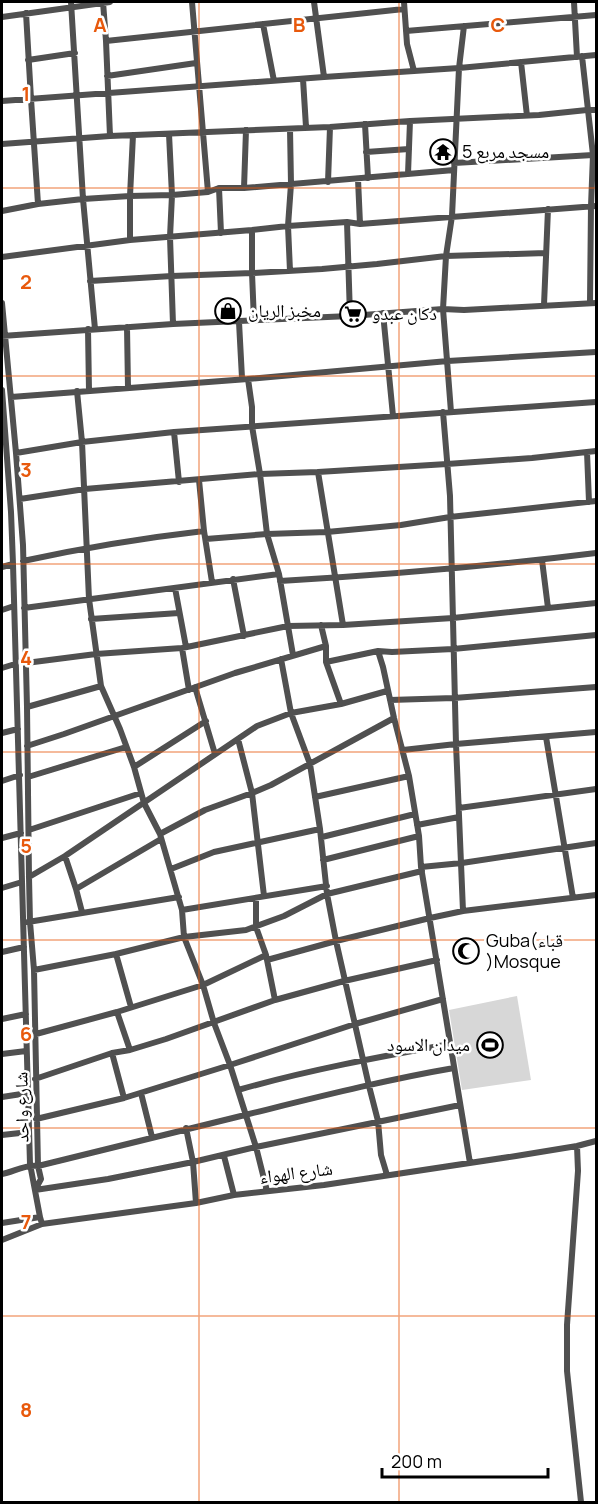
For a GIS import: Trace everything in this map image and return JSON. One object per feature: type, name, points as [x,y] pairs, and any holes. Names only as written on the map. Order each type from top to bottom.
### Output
[{"type":"street","points":[[103,2],[110,136]]},
{"type":"street","points":[[2,17],[71,4],[110,2]]},
{"type":"street","points":[[192,2],[208,192]]},
{"type":"street","points":[[314,2],[324,77]]},
{"type":"street","points":[[404,2],[408,49],[414,71]]},
{"type":"street","points":[[3,336],[174,324],[593,303],[593,154],[573,2]]},
{"type":"street","points":[[71,4],[90,281],[89,391]]},
{"type":"street","points":[[106,41],[404,9]]},
{"type":"street","points":[[26,13],[38,204]]},
{"type":"street","points":[[406,31],[597,15]]},
{"type":"street","points":[[263,24],[274,81]]},
{"type":"street","points":[[451,412],[443,309],[446,256],[452,216],[459,68],[464,26]]},
{"type":"street","points":[[28,60],[75,53]]},
{"type":"street","points":[[2,101],[459,68],[597,55]]},
{"type":"street","points":[[521,62],[527,116]]},
{"type":"street","points":[[107,76],[196,63]]},
{"type":"street","points":[[303,79],[306,127]]},
{"type":"street","points":[[2,144],[110,136],[527,116],[597,110]]},
{"type":"street","points":[[408,174],[410,121]]},
{"type":"street","points":[[365,124],[368,178]]},
{"type":"street","points":[[328,182],[330,127]]},
{"type":"street","points":[[290,129],[291,184],[288,226],[290,271]]},
{"type":"street","points":[[243,188],[246,130]]},
{"type":"street","points":[[170,134],[172,195],[170,237],[174,324]]},
{"type":"street","points":[[130,240],[133,135]]},
{"type":"street","points":[[366,152],[409,149]]},
{"type":"street","points":[[2,211],[83,199],[172,195],[208,192],[219,188],[328,182],[593,154]]},
{"type":"street","points":[[358,179],[360,224]]},
{"type":"street","points":[[219,188],[221,233]]},
{"type":"street","points":[[2,257],[130,240],[288,226],[347,222],[360,224],[594,206]]},
{"type":"street","points":[[544,305],[548,209]]},
{"type":"street","points":[[347,222],[350,316]]},
{"type":"street","points":[[252,230],[254,321]]},
{"type":"street","points":[[90,281],[290,271],[446,256],[546,253]]},
{"type":"street","name":"شارع واحد","points":[[2,303],[3,336],[18,472],[23,561],[29,830],[29,877],[24,948],[26,1051],[30,1164],[41,1220]]},
{"type":"street","points":[[383,313],[393,416]]},
{"type":"street","points":[[238,322],[245,379],[252,407],[252,426],[267,534],[279,578],[293,655]]},
{"type":"street","points":[[127,327],[128,388]]},
{"type":"street","points":[[11,397],[448,361],[597,352]]},
{"type":"street","name":"شارع واحد","points":[[2,390],[4,474],[11,512],[22,882],[34,970],[36,1119],[38,1166],[41,1179],[35,1190]]},
{"type":"street","points":[[77,392],[85,489],[88,599],[101,686],[134,767],[144,803],[161,837],[182,910],[184,936],[230,1065],[256,1147],[267,1191]]},
{"type":"street","points":[[16,453],[82,442],[174,432],[597,402]]},
{"type":"street","points":[[443,412],[450,517],[454,698],[463,911]]},
{"type":"street","points":[[174,432],[179,482]]},
{"type":"street","points":[[20,499],[85,489],[260,474],[447,464],[597,451]]},
{"type":"street","points":[[587,452],[589,502]]},
{"type":"street","points":[[4,474],[18,472]]},
{"type":"street","points":[[318,472],[343,625]]},
{"type":"street","points":[[199,480],[212,582]]},
{"type":"street","points":[[206,539],[327,532],[597,501]]},
{"type":"street","points":[[2,516],[11,512]]},
{"type":"street","points":[[23,561],[87,547],[204,531]]},
{"type":"street","points":[[24,608],[233,579],[335,578],[597,553]]},
{"type":"street","points":[[542,560],[548,608]]},
{"type":"street","points":[[2,567],[13,564]]},
{"type":"street","points":[[233,579],[244,636]]},
{"type":"street","points":[[175,588],[192,688],[206,721],[215,754]]},
{"type":"street","points":[[26,663],[96,654],[184,648],[288,626],[453,618],[597,603]]},
{"type":"street","points":[[2,610],[14,606]]},
{"type":"street","points":[[91,619],[179,613]]},
{"type":"street","points":[[321,625],[326,646],[326,662],[341,704]]},
{"type":"street","points":[[326,662],[378,651],[453,649],[597,635]]},
{"type":"street","points":[[27,746],[192,688],[326,646]]},
{"type":"street","points":[[378,651],[409,776],[419,836],[421,869],[470,1162]]},
{"type":"street","points":[[281,659],[291,713],[310,764],[322,837],[327,894],[344,981],[378,1121],[381,1155],[387,1175]]},
{"type":"street","points":[[2,668],[15,664]]},
{"type":"street","points":[[27,708],[101,686]]},
{"type":"street","points":[[16,687],[27,688]]},
{"type":"street","points":[[390,700],[454,698],[597,687]]},
{"type":"street","points":[[29,877],[65,856],[257,726],[291,713],[341,704],[387,691]]},
{"type":"street","points":[[76,889],[206,810],[271,785],[394,718]]},
{"type":"street","points":[[134,767],[206,721]]},
{"type":"street","points":[[2,733],[18,729]]},
{"type":"street","points":[[403,750],[597,732]]},
{"type":"street","points":[[546,737],[573,898]]},
{"type":"street","points":[[238,739],[252,793],[264,896]]},
{"type":"street","points":[[28,777],[126,747]]},
{"type":"street","points":[[2,781],[20,775]]},
{"type":"street","points":[[315,797],[409,776]]},
{"type":"street","points":[[459,808],[597,789]]},
{"type":"street","points":[[29,830],[141,793]]},
{"type":"street","points":[[322,837],[415,814]]},
{"type":"street","points":[[417,825],[459,817]]},
{"type":"street","points":[[171,869],[214,852],[320,829]]},
{"type":"street","points":[[2,838],[21,833]]},
{"type":"street","points":[[323,860],[419,836]]},
{"type":"street","points":[[34,970],[116,954],[184,936],[246,930],[284,916],[327,894],[421,869],[597,843]]},
{"type":"street","points":[[65,856],[81,912]]},
{"type":"street","points":[[2,888],[22,882]]},
{"type":"street","points":[[182,910],[327,886]]},
{"type":"street","points":[[36,1034],[203,985],[266,957],[463,911],[597,895]]},
{"type":"street","points":[[27,922],[178,897]]},
{"type":"street","points":[[256,898],[256,927],[266,957],[275,1000]]},
{"type":"street","points":[[2,952],[24,948]]},
{"type":"street","points":[[116,954],[131,1007]]},
{"type":"street","points":[[35,1079],[112,1053],[130,1050],[214,1023],[275,1000],[344,981],[437,960]]},
{"type":"street","points":[[36,1119],[141,1093],[355,1024],[443,999]]},
{"type":"street","points":[[117,1012],[130,1050]]},
{"type":"street","points":[[2,1019],[26,1014]]},
{"type":"street","points":[[238,1090],[364,1060],[450,1044]]},
{"type":"street","points":[[2,1054],[26,1051]]},
{"type":"street","points":[[112,1053],[124,1098]]},
{"type":"street","points":[[2,1174],[30,1164],[38,1166],[278,1106],[389,1080],[454,1068]]},
{"type":"street","points":[[141,1093],[152,1137]]},
{"type":"street","points":[[2,1097],[28,1094]]},
{"type":"street","points":[[35,1190],[108,1179],[224,1156],[256,1147],[460,1105]]},
{"type":"street","points":[[186,1128],[193,1162],[196,1203]]},
{"type":"street","points":[[2,1135],[29,1132]]},
{"type":"street","name":"شارع الهواء","points":[[2,1240],[41,1220],[196,1203],[234,1195],[324,1185],[597,1141]]},
{"type":"street","points":[[577,1146],[578,1171],[567,1325],[567,1359],[581,1503]]},
{"type":"street","points":[[224,1156],[234,1195]]},
{"type":"street","points":[[2,1222],[41,1220]]},
{"type":"shaded area","name":"ميدان الاسود","points":[[517,996],[531,1080],[462,1090],[449,1010]]},
{"type":"place","name":"مسجد مربع 5","points":[[443,152]]},
{"type":"place","name":"مخبز الريان","points":[[228,311]]},
{"type":"place","name":"دكان عبدو","points":[[353,314]]},
{"type":"place","name":"Guba(قباء )Mosque","points":[[466,951]]},
{"type":"place","name":"ميدان الاسود","points":[[490,1045]]}]
